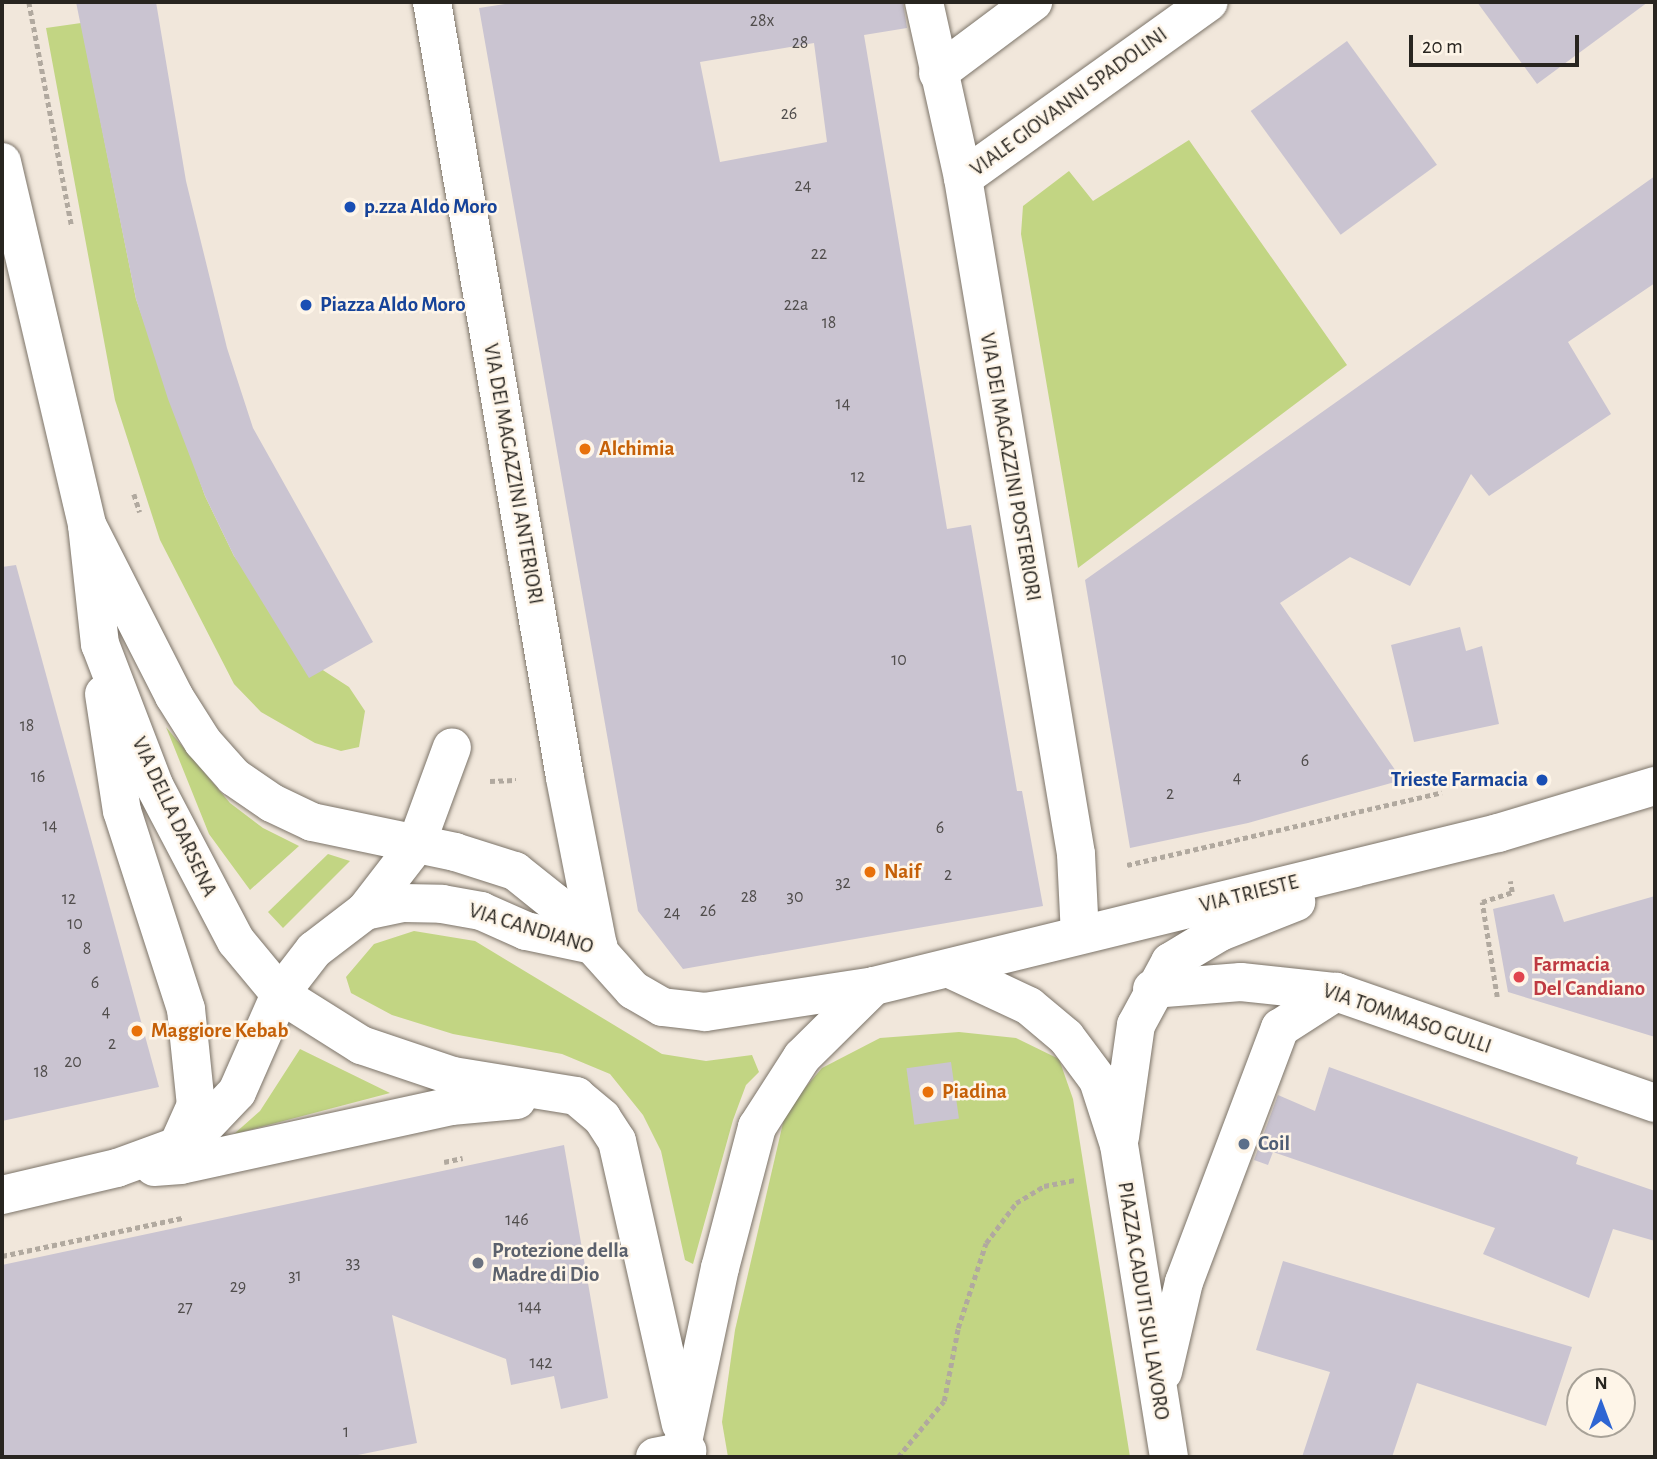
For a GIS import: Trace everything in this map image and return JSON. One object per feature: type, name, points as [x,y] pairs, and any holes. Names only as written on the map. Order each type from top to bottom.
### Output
[{"type":"street","name":"VIA DEI MAGAZZINI ANTERIORI","points":[[432,2],[565,778],[598,946]]},
{"type":"street","name":"VIA DEI MAGAZZINI POSTERIORI","points":[[923,2],[963,178],[1076,854],[1080,935]]},
{"type":"street","points":[[938,73],[1033,2]]},
{"type":"street","name":"VIALE GIOVANNI SPADOLINI","points":[[963,178],[1209,2]]},
{"type":"street","name":"VIA DELLA DARSENA","points":[[2,162],[87,525],[106,728],[122,811],[186,1009],[196,1105],[177,1146]]},
{"type":"street","name":"VIA DELLA DARSENA","points":[[87,525],[174,696],[203,742],[234,776],[272,803],[312,822],[515,871],[555,903],[598,946]]},
{"type":"street","name":"VIA DELLA DARSENA","points":[[100,643],[182,846],[236,941],[279,994],[361,1045],[453,1076],[576,1096]]},
{"type":"street","points":[[365,912],[416,845],[452,747]]},
{"type":"street","name":"VIA TRIESTE","points":[[1080,935],[1498,833],[1655,786]]},
{"type":"street","name":"VIA TRIESTE","points":[[1152,989],[1170,962],[1192,946],[1418,852]]},
{"type":"street","name":"VIA CANDIANO","points":[[2,1195],[117,1168],[177,1146],[199,1132],[237,1092],[279,994],[314,950],[365,912],[403,903],[442,904],[481,912],[526,931],[598,946],[633,990],[662,1007],[705,1013],[874,986],[1080,935]]},
{"type":"street","name":"PIAZZA CADUTI SUL LAVORO","points":[[950,969],[1029,1006],[1066,1037],[1098,1080],[1121,1159],[1169,1457]]},
{"type":"street","name":"VIA TOMMASO GULLI","points":[[1152,989],[1241,982],[1336,992],[1481,1045],[1655,1103]]},
{"type":"street","points":[[678,1451],[720,1268],[757,1127],[802,1057],[874,986]]},
{"type":"street","name":"PIAZZA CADUTI SUL LAVORO","points":[[1121,1159],[1136,1025],[1152,989]]},
{"type":"street","points":[[1158,1391],[1184,1282],[1280,1028],[1336,992]]},
{"type":"street","name":"VIA CANDIANO","points":[[117,1168],[181,1165],[451,1106],[576,1096]]},
{"type":"street","points":[[576,1096],[602,1118],[617,1141],[678,1451]]},
{"type":"path","points":[[29,2],[72,230]]},
{"type":"path","points":[[130,482],[142,520]]},
{"type":"path","points":[[1481,1045],[1498,1005],[1482,902],[1512,892],[1498,833]]},
{"type":"path","points":[[430,1165],[471,1156]]},
{"type":"path","points":[[898,1457],[944,1401],[958,1328],[986,1243],[1016,1203],[1044,1186],[1121,1159]]},
{"type":"path","points":[[2,1256],[186,1217]]},
{"type":"green space","points":[[81,23],[136,299],[205,496],[234,556],[315,665],[349,687],[365,711],[359,747],[341,751],[315,743],[261,712],[234,684],[160,540],[115,400],[46,28]]},
{"type":"green space","points":[[1189,140],[1347,365],[1078,568],[1021,234],[1023,206],[1069,171],[1093,201]]},
{"type":"green space","points":[[166,727],[230,803],[263,828],[299,846],[250,890],[209,834]]},
{"type":"green space","points":[[328,854],[350,861],[283,928],[268,912]]},
{"type":"green space","points":[[414,931],[475,941],[662,1054],[706,1061],[752,1055],[759,1072],[746,1085],[733,1120],[693,1264],[685,1260],[661,1151],[643,1115],[610,1074],[562,1054],[453,1034],[392,1015],[351,993],[346,977],[374,944]]},
{"type":"green space","points":[[959,1032],[1016,1038],[1059,1059],[1073,1099],[1130,1457],[728,1457],[722,1422],[735,1330],[786,1110],[822,1068],[880,1038]]},
{"type":"green space","points":[[300,1049],[390,1093],[234,1134],[260,1111]]},
{"type":"building","points":[[76,2],[156,2],[186,181],[227,348],[253,428],[373,642],[309,678],[234,556],[205,496],[168,399],[136,299]]},
{"type":"building","points":[[518,2],[903,2],[907,28],[864,35],[947,529],[971,525],[1017,791],[1022,791],[1043,906],[683,969],[638,911],[479,8]],"holes":[[[814,43],[827,142],[720,162],[700,62]]]},
{"type":"building","points":[[1477,2],[1648,2],[1537,84]]},
{"type":"building","points":[[1347,41],[1437,165],[1341,235],[1251,111]]},
{"type":"building","points":[[1655,176],[1655,283],[1568,342],[1611,414],[1489,496],[1471,474],[1410,586],[1350,557],[1280,603],[1402,780],[1248,823],[1130,848],[1085,580]]},
{"type":"building","points":[[16,565],[159,1087],[2,1121],[2,567]]},
{"type":"building","points":[[1460,627],[1466,651],[1482,646],[1499,724],[1414,742],[1391,645]]},
{"type":"building","points":[[1554,894],[1564,922],[1655,896],[1655,1037],[1508,992],[1493,909]]},
{"type":"building","points":[[951,1062],[959,1118],[914,1125],[906,1068]]},
{"type":"building","points":[[1329,1067],[1578,1157],[1576,1164],[1655,1191],[1655,1241],[1613,1229],[1589,1298],[1483,1254],[1495,1228],[1273,1152],[1268,1165],[1254,1160],[1278,1095],[1315,1111]]},
{"type":"building","points":[[564,1145],[608,1398],[561,1409],[554,1376],[511,1385],[506,1359],[392,1315],[417,1443],[348,1457],[2,1457],[2,1265]]},
{"type":"building","points":[[1283,1261],[1572,1347],[1546,1426],[1417,1383],[1392,1457],[1302,1457],[1330,1372],[1256,1350]]},
{"type":"place","name":"p.zza Aldo Moro","points":[[350,207]]},
{"type":"place","name":"Piazza Aldo Moro","points":[[306,305]]},
{"type":"place","name":"Alchimia","points":[[585,449]]},
{"type":"place","name":"Trieste Farmacia","points":[[1542,780]]},
{"type":"place","name":"Naif","points":[[870,872]]},
{"type":"place","name":"Farmacia Del Candiano","points":[[1519,977]]},
{"type":"place","name":"Maggiore Kebab","points":[[137,1031]]},
{"type":"place","name":"Piadina","points":[[928,1092]]},
{"type":"place","name":"Coil","points":[[1244,1144]]},
{"type":"place","name":"Protezione della Madre di Dio","points":[[478,1263]]}]
